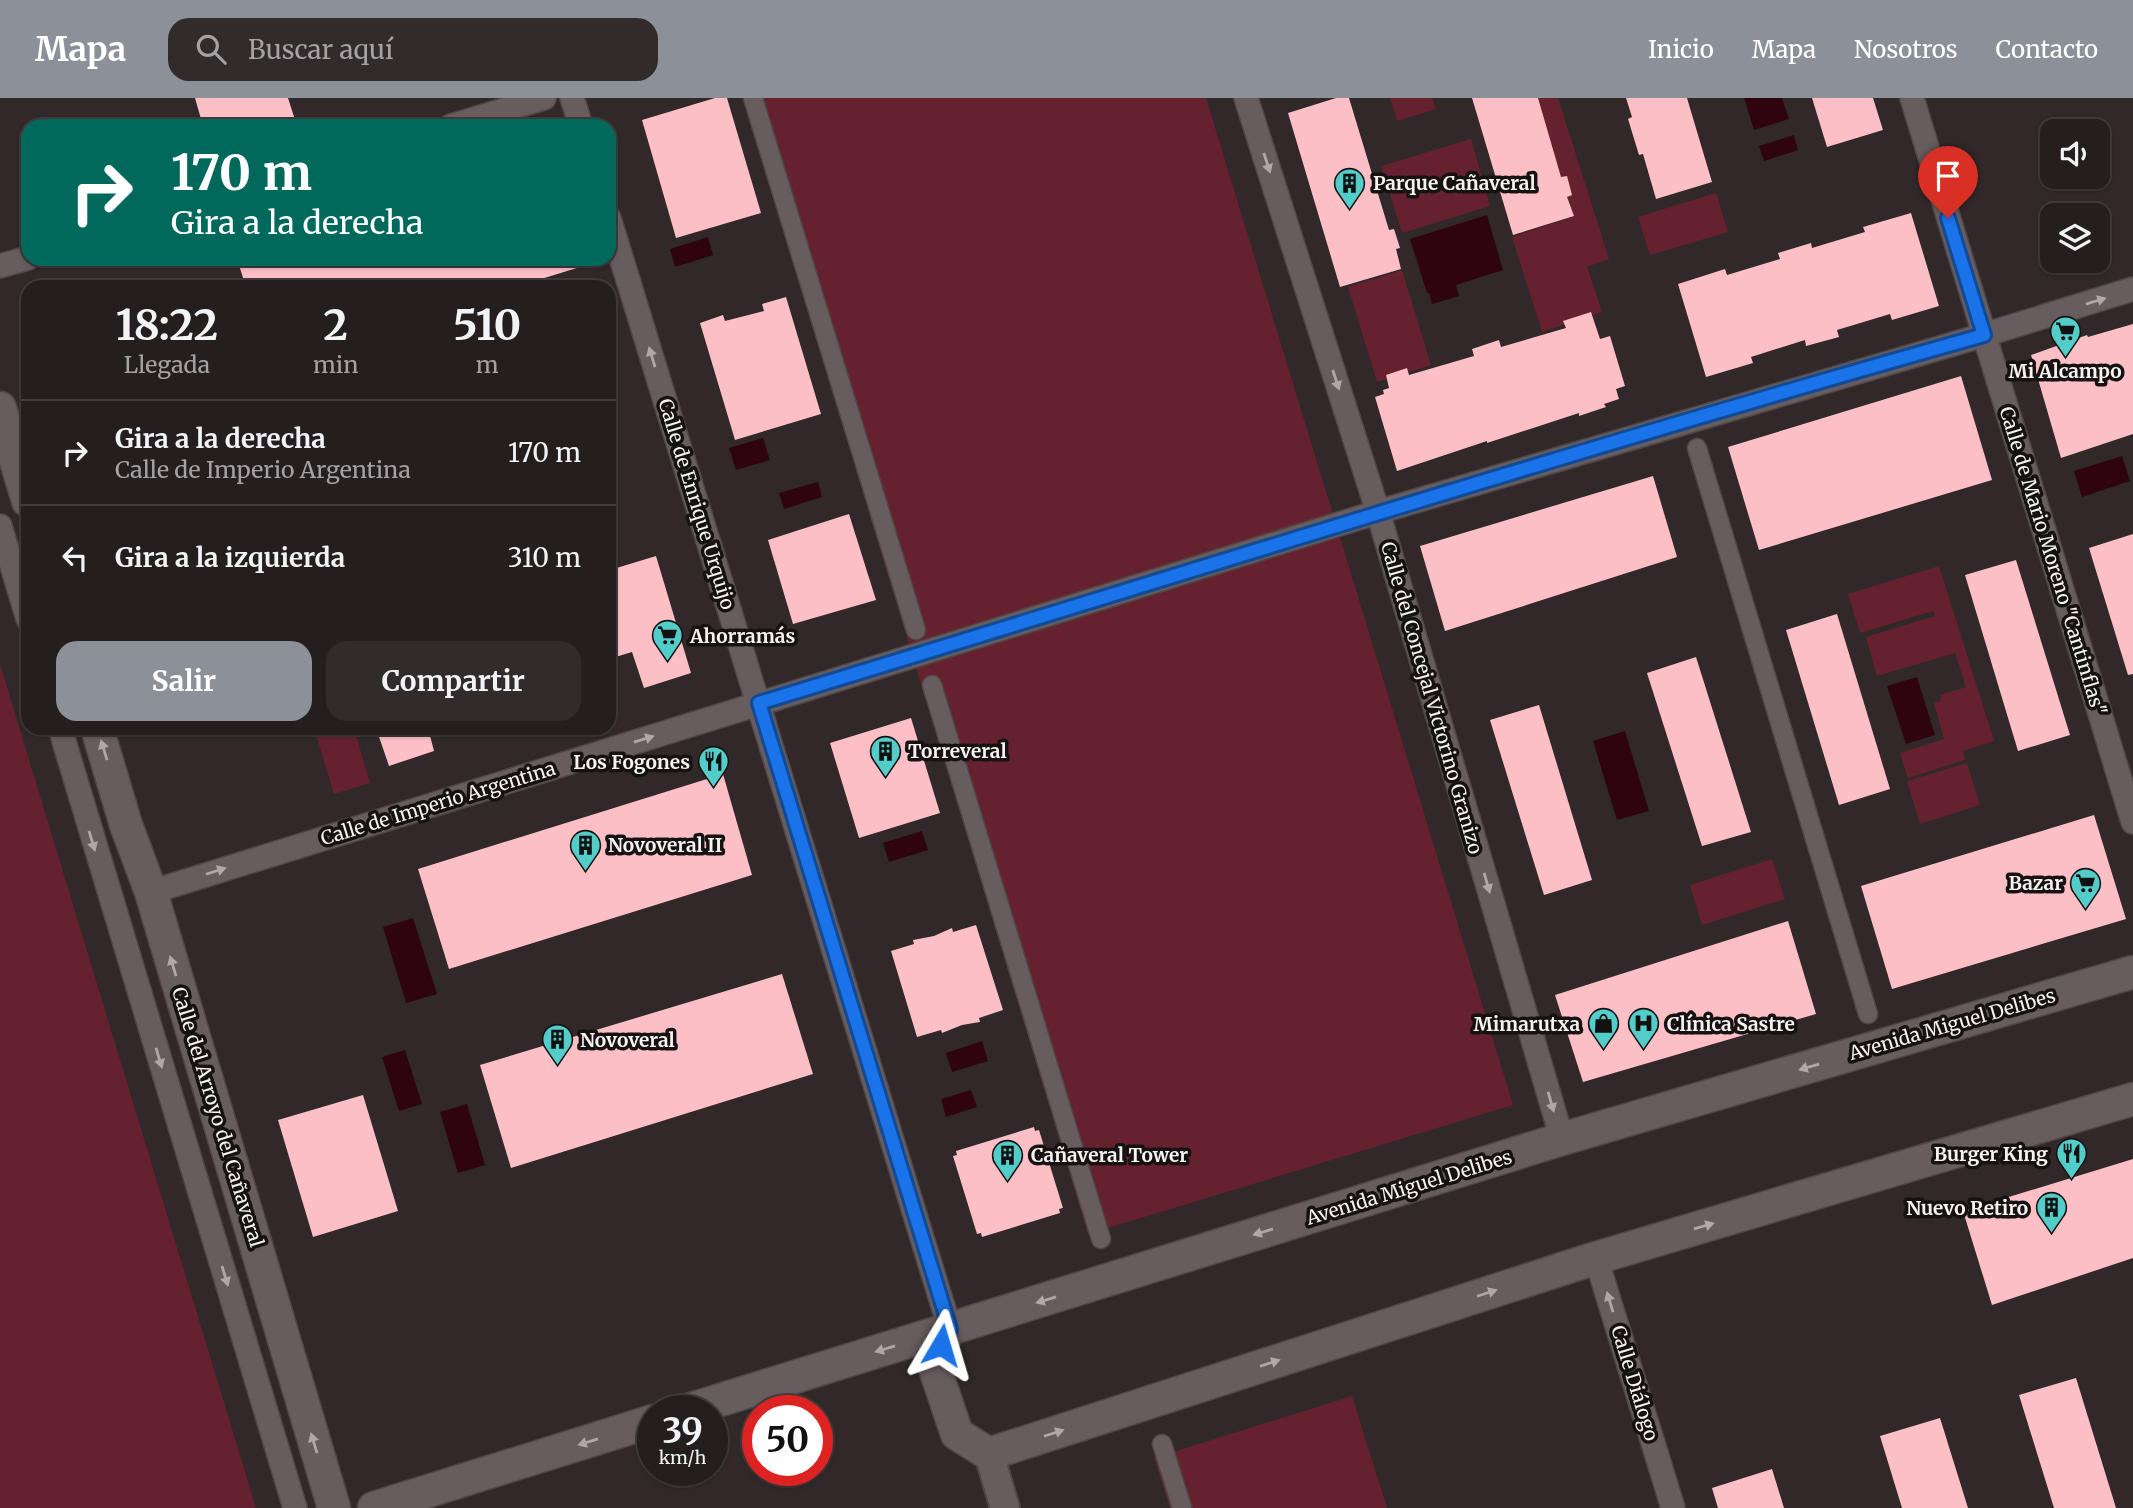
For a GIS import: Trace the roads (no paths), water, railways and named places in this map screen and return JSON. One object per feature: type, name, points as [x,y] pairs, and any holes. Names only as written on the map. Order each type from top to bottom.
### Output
[{"type":"main road","points":[[0,408],[21,478]]},
{"type":"main road","name":"Calle del Arroyo del Cañaveral","points":[[99,735],[126,825],[151,892],[334,1508]]},
{"type":"main road","name":"Avenida Miguel Delibes","points":[[728,1398],[1562,1139],[2133,972]]},
{"type":"main road","points":[[950,1329],[932,1360],[957,1434],[989,1454],[1596,1258],[2133,1099]]},
{"type":"main road","points":[[374,1508],[637,1426]]},
{"type":"street","points":[[474,119],[544,98]]},
{"type":"street","points":[[572,98],[579,119]]},
{"type":"street","points":[[752,98],[916,630]]},
{"type":"street","name":"Calle del Concejal Victorino Granizo","points":[[1247,98],[1378,512],[1562,1139]]},
{"type":"street","name":"Calle de Mario Moreno \"Cantinflas\"","points":[[1912,98],[2133,822]]},
{"type":"street","name":"Calle de Enrique Urquijo","points":[[616,241],[950,1329]]},
{"type":"street","points":[[0,266],[21,260]]},
{"type":"street","name":"Calle de Imperio Argentina","points":[[151,892],[1378,512],[2133,289]]},
{"type":"street","points":[[1697,448],[1868,1014]]},
{"type":"street","points":[[2,540],[21,597]]},
{"type":"street","points":[[0,596],[3,595],[21,608]]},
{"type":"street","points":[[932,685],[1101,1239]]},
{"type":"street","name":"Calle del Arroyo del Cañaveral","points":[[62,735],[295,1508]]},
{"type":"street","name":"Calle Diálogo","points":[[1596,1258],[1673,1508]]},
{"type":"street","points":[[1162,1444],[1182,1508]]},
{"type":"street","points":[[989,1454],[1005,1508]]},
{"type":"place","name":"Parque Cañaveral","points":[[1350,210]]},
{"type":"place","name":"Mi Alcampo","points":[[2065,359]]},
{"type":"place","name":"Ahorramás","points":[[667,663]]},
{"type":"place","name":"Torreveral","points":[[885,778]]},
{"type":"place","name":"Los Fogones","points":[[713,789]]},
{"type":"place","name":"Novoveral II","points":[[585,872]]},
{"type":"place","name":"Bazar","points":[[2086,910]]},
{"type":"place","name":"Mimarutxa","points":[[1603,1051]]},
{"type":"place","name":"Clínica Sastre","points":[[1644,1051]]},
{"type":"place","name":"Novoveral","points":[[557,1067]]},
{"type":"place","name":"Burger King","points":[[2071,1181]]},
{"type":"place","name":"Cañaveral Tower","points":[[1008,1182]]},
{"type":"place","name":"Nuevo Retiro","points":[[2051,1235]]}]
